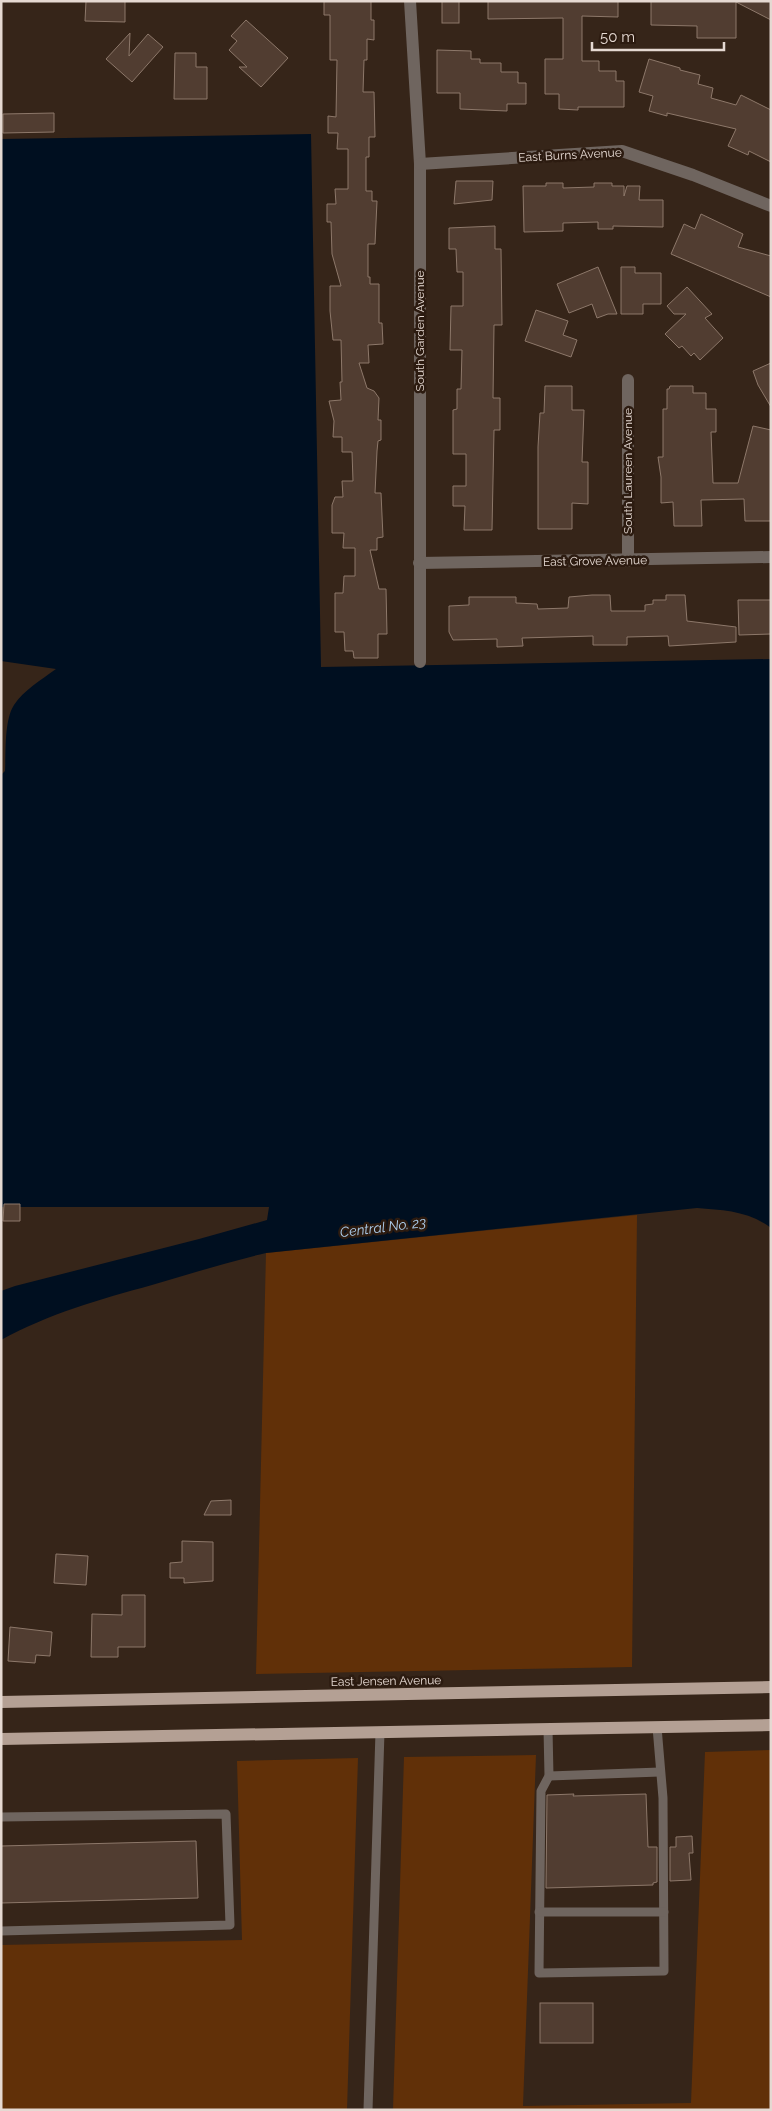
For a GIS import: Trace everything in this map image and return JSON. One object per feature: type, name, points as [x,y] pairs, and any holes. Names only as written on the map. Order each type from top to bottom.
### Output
[{"type":"main road","name":"East Jensen Avenue","points":[[1,1702],[771,1687]]},
{"type":"main road","points":[[1,1739],[771,1725]]},
{"type":"street","name":"South Garden Avenue","points":[[410,1],[420,164],[420,662]]},
{"type":"street","name":"East Burns Avenue","points":[[420,164],[622,151],[693,175],[771,206]]},
{"type":"street","name":"South Laureen Avenue","points":[[628,380],[628,561]]},
{"type":"street","name":"East Grove Avenue","points":[[419,563],[628,561],[771,557]]},
{"type":"lane","points":[[548,1729],[549,1776],[541,1790],[538,1973],[664,1971],[663,1798],[657,1727]]},
{"type":"lane","points":[[368,2110],[380,1732]]},
{"type":"lane","points":[[549,1776],[660,1772]]},
{"type":"lane","points":[[1,1817],[226,1814],[230,1925],[1,1931]]},
{"type":"lane","points":[[539,1912],[664,1912]]},
{"type":"shaded area","points":[[637,1215],[632,1667],[256,1674],[266,1253]]},
{"type":"shaded area","points":[[771,1750],[771,2110],[393,2110],[404,1757],[536,1755],[523,2106],[691,2103],[705,1752]]},
{"type":"shaded area","points":[[358,1758],[347,2110],[1,2110],[1,1945],[242,1940],[237,1761]]},
{"type":"water","name":"Central No. 23","points":[[311,134],[321,667],[771,659],[771,1228],[763,1222],[745,1215],[697,1208],[266,1253],[75,1308],[37,1322],[1,1340],[1,1291],[267,1220],[269,1207],[1,1207],[1,775],[5,771],[7,728],[14,705],[28,690],[56,669],[1,661],[1,139]]},
{"type":"building","points":[[86,1],[125,1],[125,22],[85,21]]},
{"type":"building","points":[[324,1],[371,1],[371,20],[374,20],[374,40],[367,39],[367,60],[364,60],[363,92],[374,92],[375,137],[369,137],[369,157],[366,157],[366,191],[372,191],[372,201],[377,201],[375,244],[368,244],[368,277],[370,277],[370,284],[379,284],[379,323],[382,323],[383,344],[368,345],[369,363],[359,363],[367,388],[374,391],[379,398],[378,420],[381,420],[381,440],[378,441],[375,493],[381,493],[383,537],[377,538],[377,550],[370,550],[379,589],[386,589],[387,634],[378,634],[378,658],[354,658],[353,651],[345,651],[344,632],[335,632],[335,593],[343,593],[344,576],[355,576],[355,548],[343,548],[344,533],[332,533],[332,505],[335,497],[343,497],[342,481],[353,481],[352,452],[342,452],[342,437],[333,437],[334,421],[329,401],[341,400],[340,382],[342,382],[341,340],[333,340],[330,311],[330,286],[341,286],[332,254],[331,222],[327,222],[327,204],[336,204],[335,189],[348,189],[348,149],[337,149],[338,133],[328,133],[328,116],[336,117],[337,60],[330,60],[330,15],[324,15]]},
{"type":"building","points":[[442,1],[459,1],[459,23],[442,23]]},
{"type":"building","points":[[488,1],[618,1],[618,17],[582,16],[582,61],[599,61],[599,71],[616,71],[616,81],[624,81],[624,107],[578,107],[578,110],[559,109],[559,94],[545,94],[545,59],[563,59],[563,18],[488,19]]},
{"type":"building","points":[[651,1],[771,1],[771,20],[736,2],[736,38],[697,38],[697,26],[651,25]]},
{"type":"building","points":[[246,20],[288,58],[261,87],[239,67],[247,67],[229,50],[237,41],[231,36]]},
{"type":"building","points":[[130,33],[129,56],[148,34],[163,47],[132,82],[106,59]]},
{"type":"building","points":[[437,50],[471,51],[471,59],[480,59],[480,63],[501,63],[501,72],[518,72],[518,83],[526,83],[526,104],[507,104],[507,111],[460,109],[460,93],[437,93]]},
{"type":"building","points":[[175,53],[196,53],[196,67],[207,67],[207,99],[174,99]]},
{"type":"building","points":[[649,59],[700,75],[698,84],[713,88],[711,98],[736,105],[741,95],[771,110],[771,162],[749,151],[748,155],[728,146],[736,129],[667,113],[667,116],[649,111],[653,96],[639,92]]},
{"type":"building","points":[[54,113],[54,132],[3,133],[3,114]]},
{"type":"building","points":[[456,181],[493,181],[492,200],[454,204]]},
{"type":"building","points":[[546,183],[563,183],[563,188],[594,187],[594,183],[612,183],[612,186],[624,186],[624,196],[627,186],[640,186],[639,200],[663,200],[663,227],[613,226],[613,229],[598,229],[598,222],[563,223],[563,231],[524,232],[523,186],[546,186]]},
{"type":"building","points":[[701,214],[743,234],[738,247],[771,256],[771,297],[671,254],[684,224],[695,229]]},
{"type":"building","points":[[495,226],[495,249],[501,249],[502,325],[494,325],[493,398],[500,398],[500,430],[494,430],[492,530],[464,530],[465,506],[453,506],[453,486],[466,486],[466,454],[453,454],[453,410],[457,409],[457,389],[461,389],[462,350],[450,350],[451,306],[463,306],[463,272],[457,272],[456,249],[449,249],[449,228]]},
{"type":"building","points":[[598,267],[617,314],[608,314],[597,318],[592,304],[569,313],[557,284]]},
{"type":"building","points":[[621,267],[635,267],[635,273],[661,273],[661,304],[643,304],[643,314],[621,314]]},
{"type":"building","points":[[687,287],[712,314],[705,318],[723,338],[700,360],[694,353],[691,356],[682,346],[679,348],[665,334],[686,314],[674,314],[667,306]]},
{"type":"building","points":[[536,310],[568,321],[563,335],[577,340],[571,357],[525,341]]},
{"type":"building","points":[[771,363],[771,407],[758,385],[753,371]]},
{"type":"building","points":[[545,386],[572,386],[572,410],[584,410],[582,462],[588,462],[588,504],[572,503],[572,529],[538,529],[538,447],[540,413],[544,413]]},
{"type":"building","points":[[670,386],[693,386],[693,393],[706,393],[706,409],[716,409],[716,432],[711,432],[713,483],[738,483],[753,426],[771,430],[771,521],[745,521],[744,499],[701,500],[702,526],[674,526],[673,502],[661,503],[661,477],[658,457],[663,457],[663,409],[667,409],[667,389]]},
{"type":"building","points":[[610,595],[611,611],[645,611],[645,605],[653,604],[653,600],[666,600],[666,595],[685,595],[687,621],[736,627],[736,642],[669,646],[668,636],[627,637],[627,645],[593,645],[593,636],[522,638],[523,646],[497,647],[497,639],[453,640],[449,632],[449,606],[469,605],[469,597],[516,597],[516,603],[537,604],[538,609],[568,608],[569,597]]},
{"type":"building","points":[[738,600],[771,600],[771,634],[739,635]]},
{"type":"building","points":[[4,1204],[20,1204],[20,1221],[3,1221]]},
{"type":"building","points":[[231,1500],[231,1515],[204,1515],[211,1501]]},
{"type":"building","points":[[182,1541],[213,1542],[213,1581],[184,1583],[184,1578],[170,1578],[170,1563],[182,1562]]},
{"type":"building","points":[[56,1554],[88,1556],[86,1585],[54,1583]]},
{"type":"building","points":[[122,1595],[145,1595],[145,1647],[118,1647],[118,1657],[91,1657],[92,1614],[122,1615]]},
{"type":"building","points":[[10,1627],[52,1632],[50,1656],[36,1655],[35,1663],[8,1661]]},
{"type":"building","points":[[574,1794],[573,1796],[646,1794],[648,1847],[657,1847],[657,1882],[653,1883],[653,1885],[546,1888],[547,1795]]},
{"type":"building","points":[[692,1836],[693,1853],[689,1853],[691,1880],[670,1881],[670,1847],[676,1847],[676,1837]]},
{"type":"building","points":[[196,1841],[198,1898],[1,1903],[1,1846]]},
{"type":"building","points":[[540,2003],[593,2003],[593,2043],[540,2043]]}]
